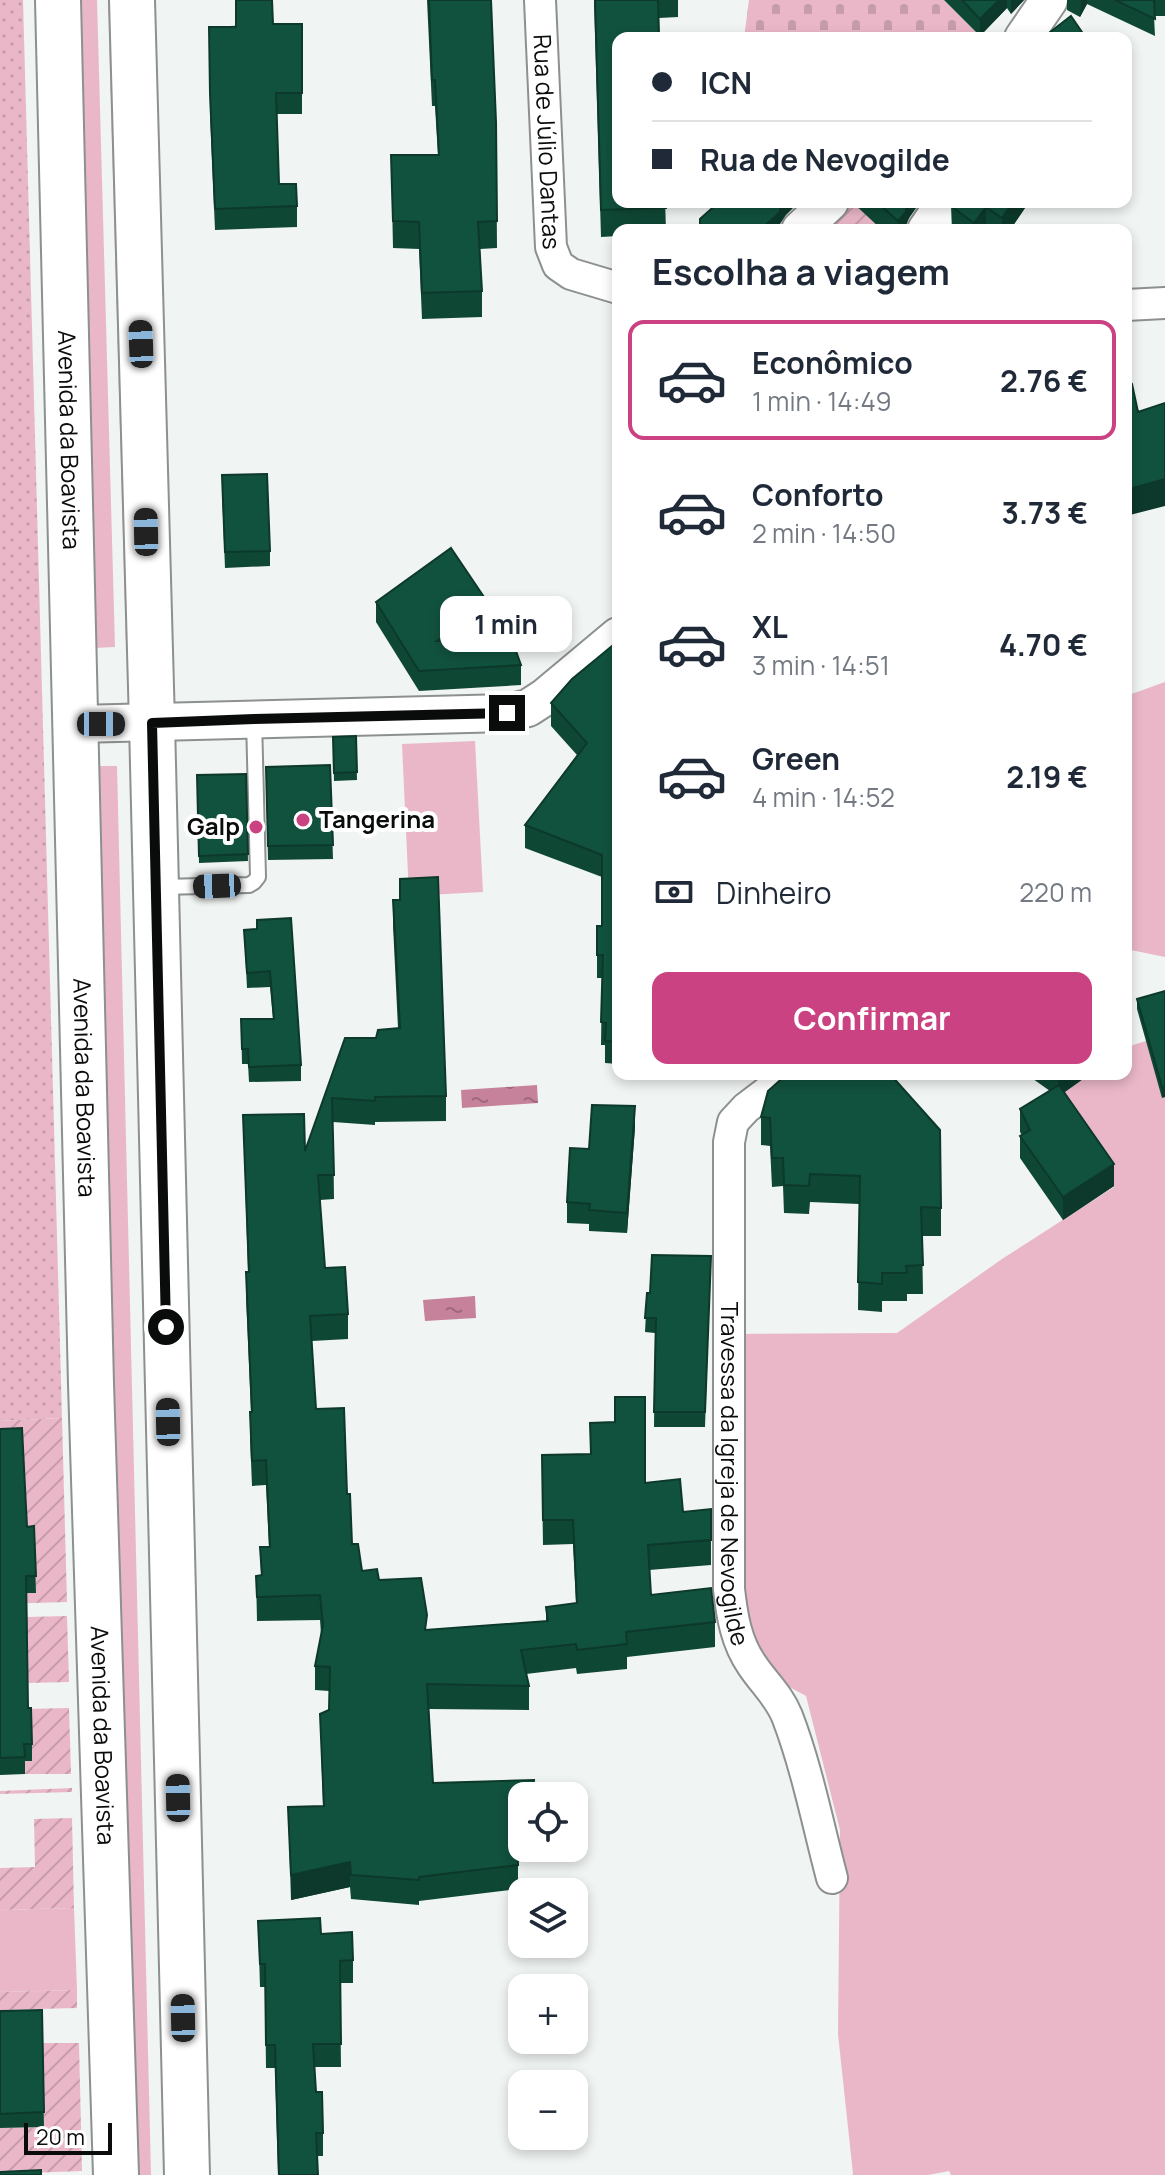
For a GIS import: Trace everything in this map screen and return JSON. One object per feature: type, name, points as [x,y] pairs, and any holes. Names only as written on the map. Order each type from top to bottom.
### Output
[{"type":"main road","name":"Avenida da Boavista","points":[[58,0],[92,1415],[116,2175]]},
{"type":"main road","points":[[132,0],[187,2175]]},
{"type":"street","name":"Rua de Júlio Dantas","points":[[540,0],[551,247],[558,265],[571,274],[612,286]]},
{"type":"street","points":[[1027,32],[1049,0]]},
{"type":"street","points":[[806,224],[824,208]]},
{"type":"street","points":[[1132,305],[1165,303]]},
{"type":"street","points":[[77,724],[507,713],[528,708],[545,697],[612,641]]},
{"type":"street","name":"Travessa da Igreja de Nevogilde","points":[[783,1080],[733,1122],[729,1142],[729,1589],[732,1618],[740,1643],[753,1667],[782,1705],[792,1730],[832,1878]]},
{"type":"lane","points":[[154,888],[249,885],[258,877],[254,719]]},
{"type":"green space","points":[[0,0],[23,0],[62,1418],[0,1421]]},
{"type":"green space","points":[[76,0],[97,0],[115,647],[94,648]]},
{"type":"green space","points":[[108,0],[114,0],[132,646],[126,646]]},
{"type":"green space","points":[[749,0],[944,0],[976,32],[745,32]]},
{"type":"green space","points":[[836,208],[858,208],[876,224],[819,224]]},
{"type":"green space","points":[[1165,682],[1165,957],[1132,950],[1132,694]]},
{"type":"green space","points":[[475,741],[483,892],[409,896],[402,744]]},
{"type":"green space","points":[[96,766],[117,766],[151,2175],[131,2175]]},
{"type":"green space","points":[[1165,1035],[1165,2175],[951,2175],[949,2171],[928,2175],[852,2175],[838,2034],[840,1830],[806,1696],[782,1683],[745,1638],[730,1334],[897,1333],[1002,1259],[1114,1187],[1054,1099],[1081,1080],[1132,1080],[1133,1045]]},
{"type":"green space","points":[[62,1418],[67,1602],[0,1604],[0,1421]]},
{"type":"green space","points":[[67,1616],[69,1682],[27,1683],[26,1617]]},
{"type":"green space","points":[[69,1708],[71,1774],[25,1774],[24,1761],[31,1761],[24,1709]]},
{"type":"green space","points":[[72,1788],[72,1792],[0,1794],[0,1791]]},
{"type":"green space","points":[[72,1818],[74,1908],[0,1910],[0,1868],[35,1867],[34,1819]]},
{"type":"green space","points":[[74,1908],[77,1990],[0,1992],[0,1910]]},
{"type":"green space","points":[[77,1990],[77,2008],[0,2010],[0,1992]]},
{"type":"green space","points":[[43,2043],[79,2043],[82,2171],[0,2174],[0,2128],[44,2127]]},
{"type":"water","points":[[537,1085],[538,1103],[462,1108],[461,1090]]},
{"type":"water","points":[[475,1296],[476,1318],[425,1321],[423,1300]]},
{"type":"building","points":[[236,0],[272,0],[273,24],[302,24],[302,93],[276,93],[279,184],[296,184],[297,206],[215,209],[209,27],[236,27]]},
{"type":"building","points":[[429,0],[491,0],[497,221],[478,222],[482,291],[422,293],[419,222],[393,221],[391,155],[439,155]]},
{"type":"building","points":[[595,0],[658,0],[659,32],[612,32],[612,208],[666,208],[601,210]]},
{"type":"building","points":[[962,0],[999,0],[980,19]]},
{"type":"building","points":[[1115,0],[1154,0],[1155,19]]},
{"type":"building","points":[[1071,16],[1082,32],[1050,32]]},
{"type":"building","points":[[712,208],[780,208],[780,212],[767,224],[700,224],[700,219]]},
{"type":"building","points":[[884,208],[906,208],[898,221]]},
{"type":"building","points":[[954,208],[985,208],[974,223]]},
{"type":"building","points":[[987,208],[1009,208],[1002,218]]},
{"type":"building","points":[[1132,384],[1138,412],[1165,403],[1165,479],[1132,488]]},
{"type":"building","points":[[267,474],[270,551],[225,552],[222,475]]},
{"type":"building","points":[[451,548],[490,606],[437,641],[512,640],[521,665],[419,671],[376,602]]},
{"type":"building","points":[[612,646],[612,1042],[605,1041],[606,1023],[601,1022],[603,955],[597,955],[597,926],[602,926],[602,855],[525,825],[587,743],[551,703],[572,679]]},
{"type":"building","points":[[356,736],[357,772],[334,773],[333,737]]},
{"type":"building","name":"Tangerina","points":[[330,765],[333,845],[268,846],[266,767]]},
{"type":"building","points":[[246,774],[248,854],[199,856],[197,775]]},
{"type":"building","points":[[438,877],[446,1096],[375,1097],[375,1101],[332,1098],[334,1175],[318,1175],[325,1268],[345,1267],[348,1314],[310,1316],[316,1409],[344,1408],[352,1544],[358,1544],[362,1571],[377,1569],[379,1580],[421,1578],[427,1615],[425,1630],[548,1621],[546,1607],[577,1603],[573,1520],[543,1520],[542,1455],[591,1454],[590,1423],[615,1422],[615,1397],[645,1397],[645,1483],[680,1479],[683,1512],[711,1509],[711,1540],[648,1545],[651,1595],[711,1588],[715,1622],[626,1632],[627,1644],[577,1650],[576,1644],[521,1650],[529,1686],[427,1684],[433,1783],[534,1780],[508,1782],[508,1862],[518,1862],[518,1865],[419,1877],[419,1880],[351,1875],[350,1862],[291,1875],[288,1807],[324,1806],[320,1714],[329,1710],[330,1667],[315,1666],[323,1625],[320,1595],[257,1597],[256,1576],[262,1575],[260,1547],[270,1547],[266,1460],[252,1461],[243,1115],[304,1114],[305,1151],[345,1038],[376,1038],[378,1030],[400,1028],[393,900],[400,900],[400,879]]},
{"type":"building","points":[[291,918],[301,1065],[249,1067],[248,1049],[242,1049],[241,1019],[274,1019],[270,971],[247,973],[244,930],[257,929],[257,920]]},
{"type":"building","points":[[1165,991],[1165,1087],[1162,1087],[1137,999]]},
{"type":"building","points":[[780,1080],[895,1080],[940,1130],[941,1208],[921,1207],[923,1265],[906,1266],[907,1273],[882,1273],[882,1284],[858,1282],[860,1176],[810,1174],[809,1186],[784,1185],[783,1158],[772,1158],[770,1118],[761,1117],[768,1091]]},
{"type":"building","points":[[1059,1085],[1114,1164],[1063,1197],[1020,1136],[1030,1130],[1020,1109]]},
{"type":"building","points":[[592,1105],[635,1106],[627,1213],[589,1210],[590,1204],[567,1202],[570,1148],[589,1149]]},
{"type":"building","points":[[652,1255],[711,1256],[705,1412],[654,1412],[656,1318],[645,1318]]},
{"type":"building","points":[[22,1428],[27,1527],[34,1526],[36,1576],[26,1576],[28,1708],[31,1708],[32,1744],[24,1744],[25,1757],[0,1758],[0,1429]]},
{"type":"building","points":[[320,1918],[321,1934],[352,1932],[353,1960],[340,1961],[341,2044],[313,2044],[316,2092],[322,2092],[323,2133],[316,2133],[318,2175],[279,2175],[275,2045],[266,2045],[265,1964],[260,1964],[258,1921]]},
{"type":"building","points":[[42,2010],[44,2112],[0,2114],[0,2011]]},
{"type":"building","points":[[41,2170],[41,2175],[0,2175],[0,2172]]},
{"type":"place","name":"Tangerina","points":[[303,820]]},
{"type":"place","name":"Galp","points":[[256,827]]},
{"type":"route","points":[[166,1327],[152,723],[507,713]]}]
